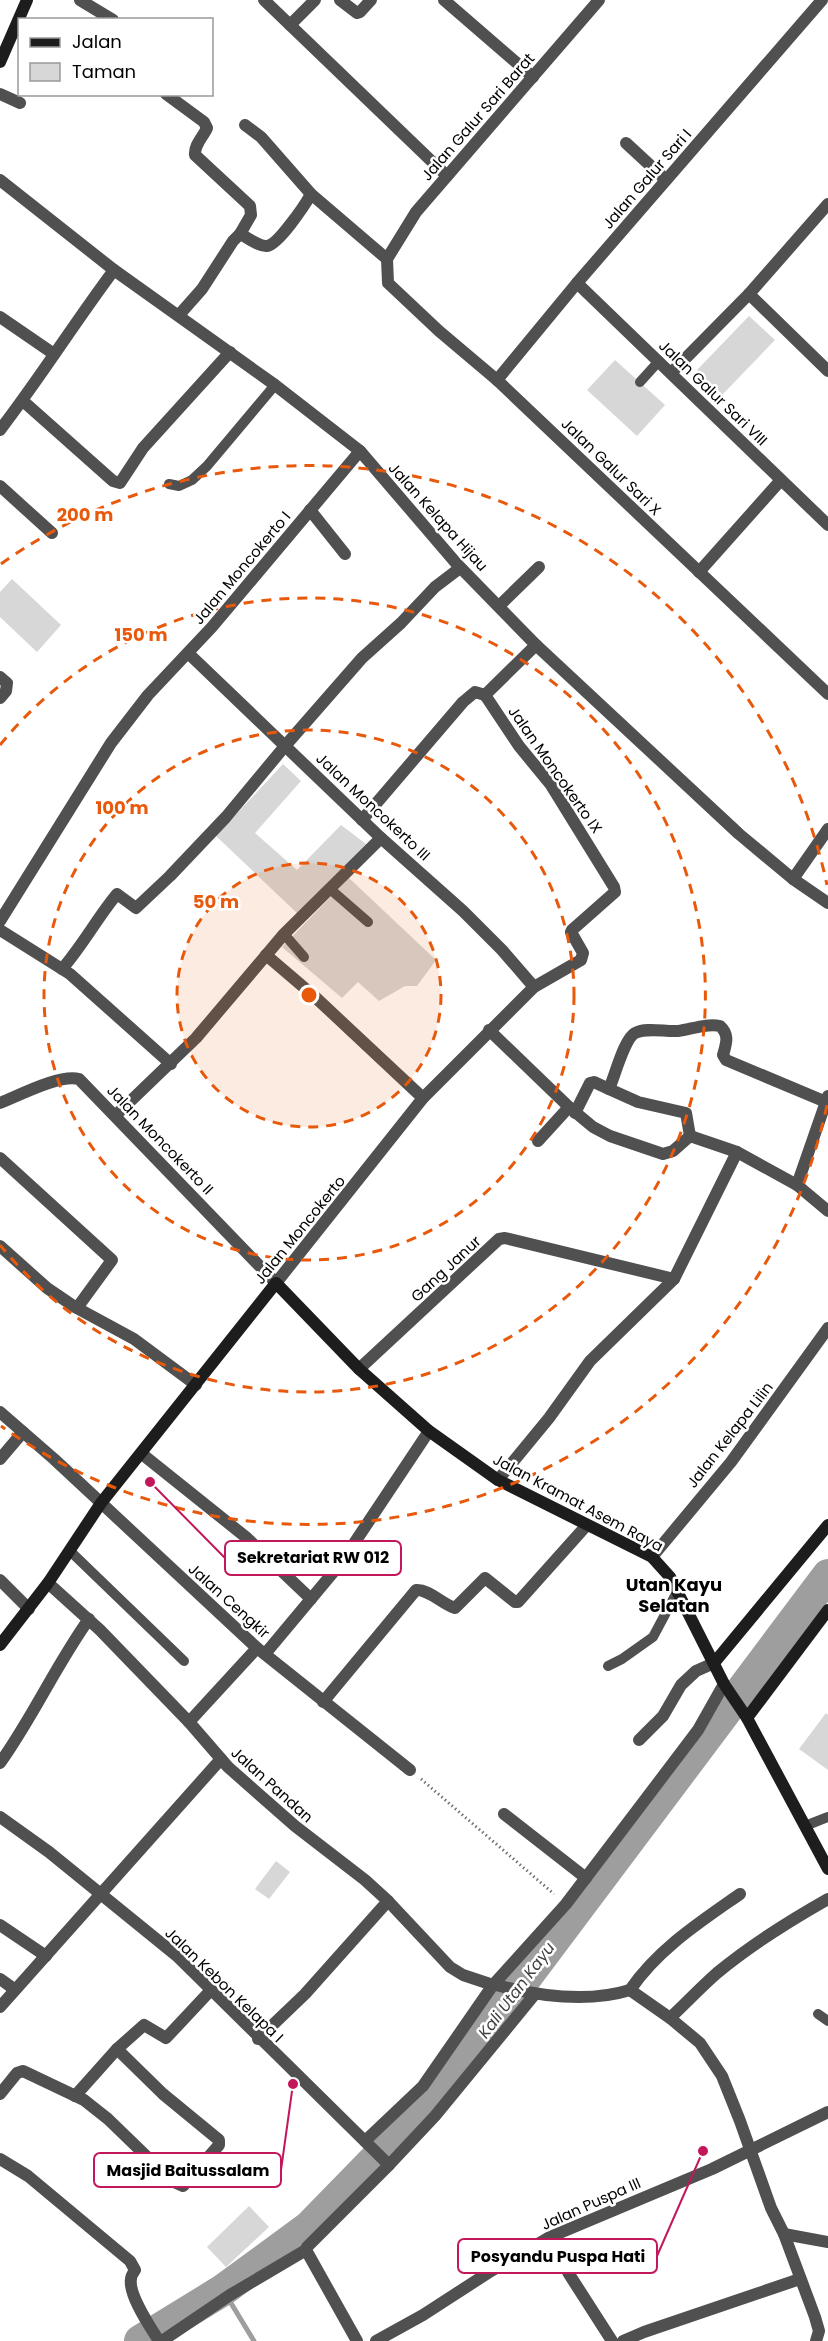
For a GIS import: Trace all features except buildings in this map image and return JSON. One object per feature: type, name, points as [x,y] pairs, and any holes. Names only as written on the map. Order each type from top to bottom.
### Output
[{"type":"street","points":[[19,18],[27,0]]},
{"type":"street","points":[[80,0],[109,18]]},
{"type":"street","points":[[264,0],[447,176]]},
{"type":"street","points":[[290,25],[315,0]]},
{"type":"street","points":[[340,0],[354,11],[360,12],[371,0]]},
{"type":"street","points":[[444,0],[533,77]]},
{"type":"street","name":"Jalan Galur Sari Barat","points":[[387,259],[416,212],[599,0]]},
{"type":"street","name":"Jalan Galur Sari I","points":[[497,380],[822,0]]},
{"type":"street","points":[[0,62],[18,21]]},
{"type":"street","points":[[0,94],[20,103]]},
{"type":"street","points":[[169,96],[204,122],[207,128],[196,147],[195,155],[250,206],[251,215],[202,289],[178,315]]},
{"type":"street","points":[[245,125],[261,137],[311,194],[387,259]]},
{"type":"street","points":[[626,143],[666,180]]},
{"type":"street","name":"Jalan Kelapa Hijau","points":[[0,180],[114,270],[275,385],[360,451],[460,568],[536,645],[763,854],[828,903]]},
{"type":"street","points":[[240,234],[263,246],[270,245],[283,233],[311,194]]},
{"type":"street","points":[[671,373],[749,294],[826,210]]},
{"type":"street","name":"Jalan Galur Sari X","points":[[387,259],[388,283],[393,289],[497,380],[828,694]]},
{"type":"street","points":[[0,430],[23,401],[114,270]]},
{"type":"street","name":"Jalan Galur Sari VIII","points":[[577,284],[828,525]]},
{"type":"street","points":[[749,294],[828,371]]},
{"type":"street","points":[[0,317],[54,354]]},
{"type":"street","points":[[23,401],[113,481],[120,483],[143,448],[230,352]]},
{"type":"street","name":"Jalan Moncokerto I","points":[[0,921],[111,743],[148,694],[212,627],[360,451]]},
{"type":"street","points":[[699,572],[781,480]]},
{"type":"street","points":[[0,486],[52,533]]},
{"type":"street","points":[[310,510],[345,554]]},
{"type":"street","points":[[499,606],[539,567]]},
{"type":"street","points":[[62,969],[78,951],[101,913],[117,894],[136,908],[170,876],[226,818],[362,658],[401,623],[435,587],[460,568]]},
{"type":"street","points":[[362,820],[463,702],[475,692],[485,694],[536,645]]},
{"type":"street","name":"Jalan Moncokerto III","points":[[188,653],[381,838],[463,911],[502,950],[534,987]]},
{"type":"street","points":[[0,677],[7,683],[6,691],[0,698]]},
{"type":"street","name":"Jalan Moncokerto IX","points":[[485,694],[519,746],[551,785],[615,889],[615,892],[571,932],[584,953],[581,960],[534,987]]},
{"type":"street","points":[[791,877],[828,829]]},
{"type":"street","points":[[116,1115],[196,1038],[284,934],[381,838]]},
{"type":"street","points":[[0,930],[62,969],[171,1064]]},
{"type":"street","points":[[266,955],[314,996],[423,1098]]},
{"type":"street","name":"Jalan Moncokerto","points":[[101,1503],[423,1098],[534,987]]},
{"type":"street","points":[[609,1089],[628,1041],[635,1033],[720,1026],[727,1038],[723,1055],[726,1060],[827,1100],[797,1185]]},
{"type":"street","points":[[489,1030],[572,1110],[593,1127],[610,1136],[663,1154],[673,1151],[690,1136]]},
{"type":"street","name":"Jalan Moncokerto II","points":[[0,1103],[72,1077],[80,1079],[276,1283]]},
{"type":"street","points":[[538,1141],[572,1110],[590,1083],[594,1082],[638,1102],[686,1113],[690,1136]]},
{"type":"street","points":[[690,1136],[737,1152],[797,1185],[828,1211]]},
{"type":"street","points":[[498,1480],[549,1418],[590,1361],[674,1279],[737,1152]]},
{"type":"street","points":[[0,1158],[112,1260],[77,1308]]},
{"type":"street","name":"Gang Janur","points":[[359,1369],[499,1239],[516,1240],[674,1279]]},
{"type":"street","points":[[0,1246],[47,1288],[77,1308],[134,1339],[196,1385]]},
{"type":"street","name":"Jalan Kramat Asem Raya","points":[[276,1283],[359,1369],[429,1431],[498,1480],[652,1557],[670,1577],[726,1686],[828,1869]]},
{"type":"street","name":"Jalan Kelapa Lilin","points":[[652,1557],[731,1462],[828,1328]]},
{"type":"street","name":"Jalan Cengkir","points":[[0,1412],[20,1436],[101,1503],[261,1651],[311,1599],[348,1554],[429,1431]]},
{"type":"street","points":[[0,1459],[20,1436]]},
{"type":"street","points":[[142,1454],[247,1538],[311,1599]]},
{"type":"street","points":[[0,1645],[48,1583],[101,1503]]},
{"type":"street","points":[[639,1740],[663,1716],[681,1685],[696,1671],[714,1663],[828,1525]]},
{"type":"street","points":[[323,1702],[416,1590],[422,1590],[445,1605],[455,1608],[485,1578],[518,1602],[586,1526]]},
{"type":"street","points":[[0,1580],[28,1609]]},
{"type":"street","name":"Jalan Pandan","points":[[48,1583],[89,1619],[189,1722],[221,1759],[295,1826],[388,1900],[450,1967],[463,1976],[532,1994],[569,1997],[611,1994],[630,1990]]},
{"type":"street","points":[[743,1714],[828,1610]]},
{"type":"street","points":[[0,1763],[23,1730],[71,1644],[89,1619]]},
{"type":"street","points":[[189,1722],[261,1651],[410,1770]]},
{"type":"street","points":[[367,2143],[423,2086],[495,1985],[566,1904],[698,1730],[726,1686]]},
{"type":"street","points":[[0,2007],[221,1759]]},
{"type":"street","points":[[504,1814],[586,1878]]},
{"type":"street","name":"Jalan Kebon Kelapa I","points":[[0,1816],[49,1852],[177,1956],[258,2039],[385,2162]]},
{"type":"street","points":[[740,1894],[663,1953],[643,1972],[630,1990],[670,2018],[700,2043],[712,2058],[731,2098],[771,2208],[784,2234],[819,2331],[816,2341]]},
{"type":"street","points":[[670,2018],[716,1974],[757,1943],[828,1899]]},
{"type":"street","points":[[258,2039],[305,1994],[388,1900]]},
{"type":"street","points":[[0,1925],[46,1956]]},
{"type":"street","points":[[0,1979],[14,1989]]},
{"type":"street","points":[[75,2096],[117,2049],[146,2025],[166,2038],[211,1990]]},
{"type":"street","points":[[0,2159],[28,2176],[130,2261],[135,2270],[130,2280],[132,2292],[160,2340],[306,2250],[385,2162],[435,2116],[532,1994]]},
{"type":"street","points":[[0,2094],[17,2073],[23,2071],[84,2100],[108,2119],[172,2181],[183,2186],[219,2145],[219,2140],[164,2094],[117,2049]]},
{"type":"street","name":"Jalan Puspa III","points":[[376,2341],[550,2237],[751,2151],[828,2112]]},
{"type":"street","points":[[784,2234],[828,2242]]},
{"type":"street","points":[[550,2237],[569,2274],[612,2341]]},
{"type":"street","points":[[306,2250],[357,2341]]},
{"type":"street","points":[[623,2341],[800,2279]]},
{"type":"lane","points":[[640,382],[659,361]]},
{"type":"lane","points":[[169,484],[179,486],[192,480],[207,466],[275,385]]},
{"type":"lane","points":[[330,889],[368,922]]},
{"type":"lane","points":[[284,934],[304,957]]},
{"type":"lane","points":[[69,1551],[184,1661]]},
{"type":"lane","points":[[608,1666],[653,1637],[677,1592]]},
{"type":"lane","points":[[805,1826],[828,1817]]},
{"type":"lane","points":[[818,2014],[828,2021]]},
{"type":"path","points":[[410,1770],[566,1904]]},
{"type":"green space","points":[[749,316],[775,340],[722,395],[697,370]]},
{"type":"green space","points":[[615,360],[665,405],[637,436],[587,390]]},
{"type":"green space","points":[[12,579],[61,625],[37,652],[0,617],[0,592]]},
{"type":"green space","points":[[283,764],[301,781],[255,833],[297,870],[341,825],[366,844],[298,914],[216,836]]},
{"type":"green space","points":[[349,878],[436,960],[417,986],[405,986],[379,1001],[358,982],[342,998],[282,947]]},
{"type":"green space","points":[[826,1713],[828,1715],[828,1770],[799,1749]]},
{"type":"green space","points":[[276,1861],[290,1872],[269,1899],[255,1889]]},
{"type":"green space","points":[[249,2206],[269,2227],[226,2267],[207,2247]]},
{"type":"waterway","name":"Kali Utan Kayu","points":[[140,2341],[223,2290],[309,2227],[390,2144],[480,2039],[828,1575]]},
{"type":"waterway","points":[[223,2290],[254,2341]]},
{"type":"place","name":"Sekretariat RW 012","points":[[150,1482]]},
{"type":"place","name":"Masjid Baitussalam","points":[[293,2084]]},
{"type":"place","name":"Posyandu Puspa Hati","points":[[703,2151]]},
{"type":"district","name":"Utan Kayu Selatan","points":[[674,1595]]}]
